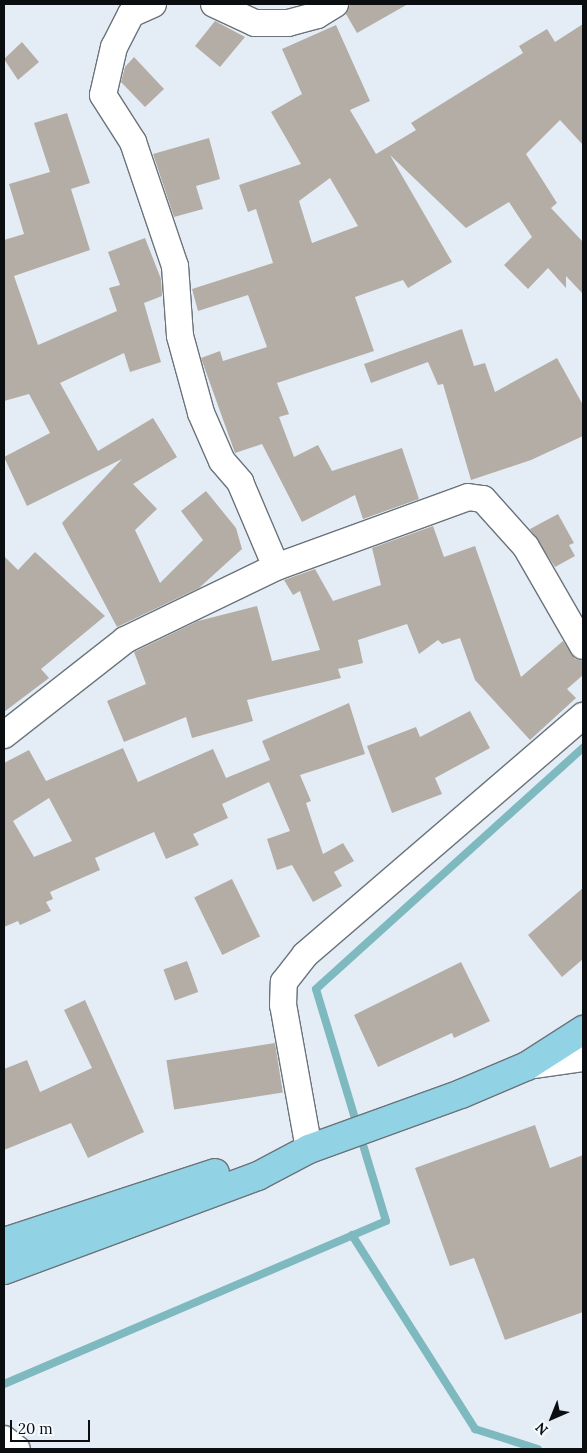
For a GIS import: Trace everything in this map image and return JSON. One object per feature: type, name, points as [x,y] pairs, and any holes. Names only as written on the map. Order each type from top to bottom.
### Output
[{"type":"main road","points":[[4,1270],[258,1176],[311,1149],[527,1066],[583,1030]]},
{"type":"main road","points":[[4,1242],[254,1160],[311,1149]]},
{"type":"street","points":[[153,4],[131,14],[114,47],[103,94],[133,142],[175,266],[180,336],[201,413],[222,461],[240,482],[276,566]]},
{"type":"street","points":[[214,4],[255,23],[288,23],[318,15],[335,4]]},
{"type":"street","points":[[4,735],[125,640],[276,566],[468,496],[483,499],[526,547],[583,646]]},
{"type":"street","points":[[311,1149],[283,1005],[284,982],[305,955],[583,716]]},
{"type":"street","points":[[527,1066],[583,1058]]},
{"type":"street","points":[[4,1439],[18,1449]]},
{"type":"building","points":[[350,4],[408,4],[357,33],[346,14]]},
{"type":"building","points":[[215,21],[245,37],[220,67],[195,46]]},
{"type":"building","points":[[583,24],[583,145],[560,120],[526,154],[557,203],[551,208],[583,242],[583,294],[566,276],[566,288],[548,268],[528,289],[504,265],[532,237],[509,202],[466,228],[390,155],[452,262],[408,288],[403,280],[355,297],[374,351],[277,383],[289,414],[279,417],[294,457],[318,445],[332,471],[402,448],[419,499],[363,519],[355,495],[302,522],[262,444],[235,453],[201,358],[220,351],[223,361],[267,347],[248,295],[198,311],[192,289],[273,263],[256,209],[248,212],[239,185],[301,164],[271,112],[302,94],[282,49],[336,25],[370,101],[350,110],[376,154],[416,130],[411,123],[523,53],[519,46],[547,29],[555,42]],"holes":[[[330,178],[358,226],[312,243],[299,201]]]},
{"type":"building","points":[[22,42],[39,62],[18,80],[4,59]]},
{"type":"building","points":[[134,57],[164,89],[145,107],[121,82],[125,67]]},
{"type":"building","points":[[67,113],[90,183],[71,189],[90,250],[14,276],[38,345],[117,311],[109,288],[120,285],[108,252],[145,238],[161,279],[162,296],[144,303],[161,362],[130,372],[124,353],[60,383],[98,451],[153,418],[177,457],[133,484],[157,509],[135,530],[160,583],[203,540],[181,511],[206,491],[236,528],[242,549],[199,588],[117,627],[62,523],[122,459],[27,506],[4,457],[50,433],[29,394],[4,401],[4,240],[24,234],[9,184],[50,172],[34,123]]},
{"type":"building","points":[[209,138],[220,179],[196,186],[203,209],[174,217],[153,154]]},
{"type":"building","points":[[462,329],[474,366],[485,363],[495,392],[557,358],[583,405],[583,436],[531,460],[471,480],[443,384],[438,385],[428,362],[371,383],[364,364]]},
{"type":"building","points":[[558,514],[574,543],[569,545],[575,556],[555,567],[530,529]]},
{"type":"building","points":[[433,526],[444,557],[475,546],[521,677],[563,641],[575,659],[583,661],[583,675],[567,689],[576,698],[530,740],[475,680],[460,638],[442,644],[438,640],[419,654],[407,624],[358,640],[363,663],[338,669],[341,678],[247,700],[253,721],[192,738],[186,717],[124,742],[107,701],[146,684],[134,652],[198,621],[257,606],[272,661],[320,650],[300,591],[293,595],[284,580],[315,569],[333,601],[381,585],[372,548]]},
{"type":"building","points":[[35,552],[105,616],[41,669],[49,678],[4,712],[4,556],[18,570]]},
{"type":"building","points":[[349,703],[365,754],[300,775],[311,801],[306,803],[323,854],[343,843],[354,861],[334,872],[342,886],[313,902],[292,865],[277,870],[267,839],[290,831],[269,782],[222,804],[228,818],[193,834],[199,845],[166,859],[154,832],[95,858],[100,870],[50,892],[53,899],[46,902],[51,911],[20,925],[18,921],[4,927],[4,763],[29,750],[46,781],[123,748],[138,782],[213,749],[226,778],[270,760],[262,741]],"holes":[[[49,798],[72,841],[34,857],[13,821]]]},
{"type":"building","points":[[470,711],[490,748],[435,778],[442,794],[392,813],[367,746],[416,727],[420,737]]},
{"type":"building","points":[[232,879],[260,937],[222,955],[194,897]]},
{"type":"building","points":[[583,888],[583,959],[562,977],[528,935]]},
{"type":"building","points":[[187,961],[198,992],[175,1001],[164,970]]},
{"type":"building","points":[[461,962],[490,1021],[454,1038],[452,1033],[378,1067],[354,1015]]},
{"type":"building","points":[[85,1000],[144,1132],[88,1158],[71,1123],[4,1150],[4,1069],[27,1060],[40,1092],[92,1068],[64,1010]]},
{"type":"building","points":[[275,1043],[283,1092],[174,1110],[166,1060]]},
{"type":"building","points":[[535,1125],[550,1168],[583,1155],[583,1312],[505,1340],[474,1258],[450,1266],[415,1168]]},
{"type":"waterway","points":[[4,1384],[386,1221],[316,989],[583,748]]},
{"type":"waterway","points":[[352,1235],[475,1429],[538,1449]]}]
